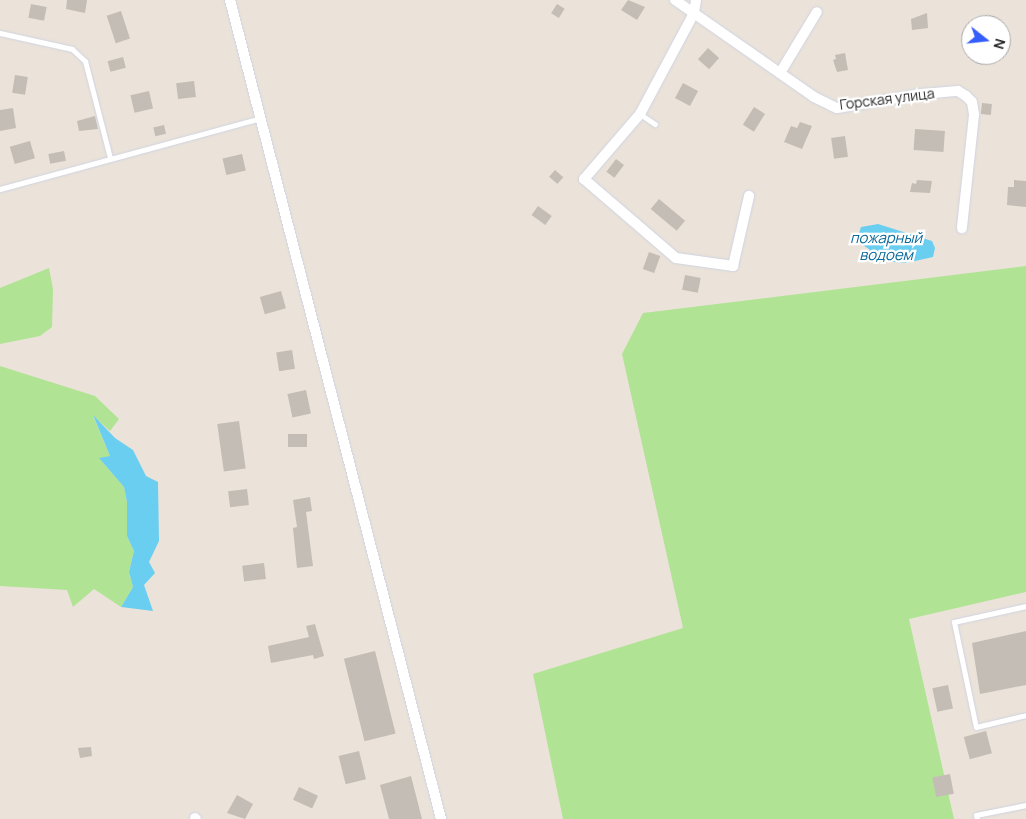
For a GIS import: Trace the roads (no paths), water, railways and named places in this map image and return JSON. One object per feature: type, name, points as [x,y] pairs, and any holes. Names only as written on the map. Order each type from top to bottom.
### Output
[{"type":"street","points":[[230,0],[441,819]]},
{"type":"street","name":"Горская улица","points":[[675,0],[780,73],[837,108],[922,94],[958,91],[966,96],[972,102],[974,115],[962,228]]},
{"type":"street","points":[[696,0],[694,13],[640,114],[584,179],[676,258],[733,266],[749,196]]},
{"type":"street","points":[[780,73],[818,12]]},
{"type":"lane","points":[[0,33],[72,49],[86,61],[110,158]]},
{"type":"lane","points":[[640,114],[655,124]]},
{"type":"lane","points":[[0,189],[261,118]]},
{"type":"lane","points":[[1026,606],[954,622],[976,727],[1026,715]]},
{"type":"lane","points":[[977,819],[976,816],[1026,805]]},
{"type":"water","name":"пожарный водоем","points":[[878,224],[932,241],[935,248],[933,257],[906,263],[873,260],[869,249],[858,242],[858,236],[861,227]]},
{"type":"water","points":[[93,415],[115,438],[133,450],[146,476],[158,482],[159,541],[149,562],[155,573],[144,585],[153,611],[121,607],[133,587],[129,572],[134,551],[127,536],[127,502],[124,487],[99,458],[110,456]]}]
